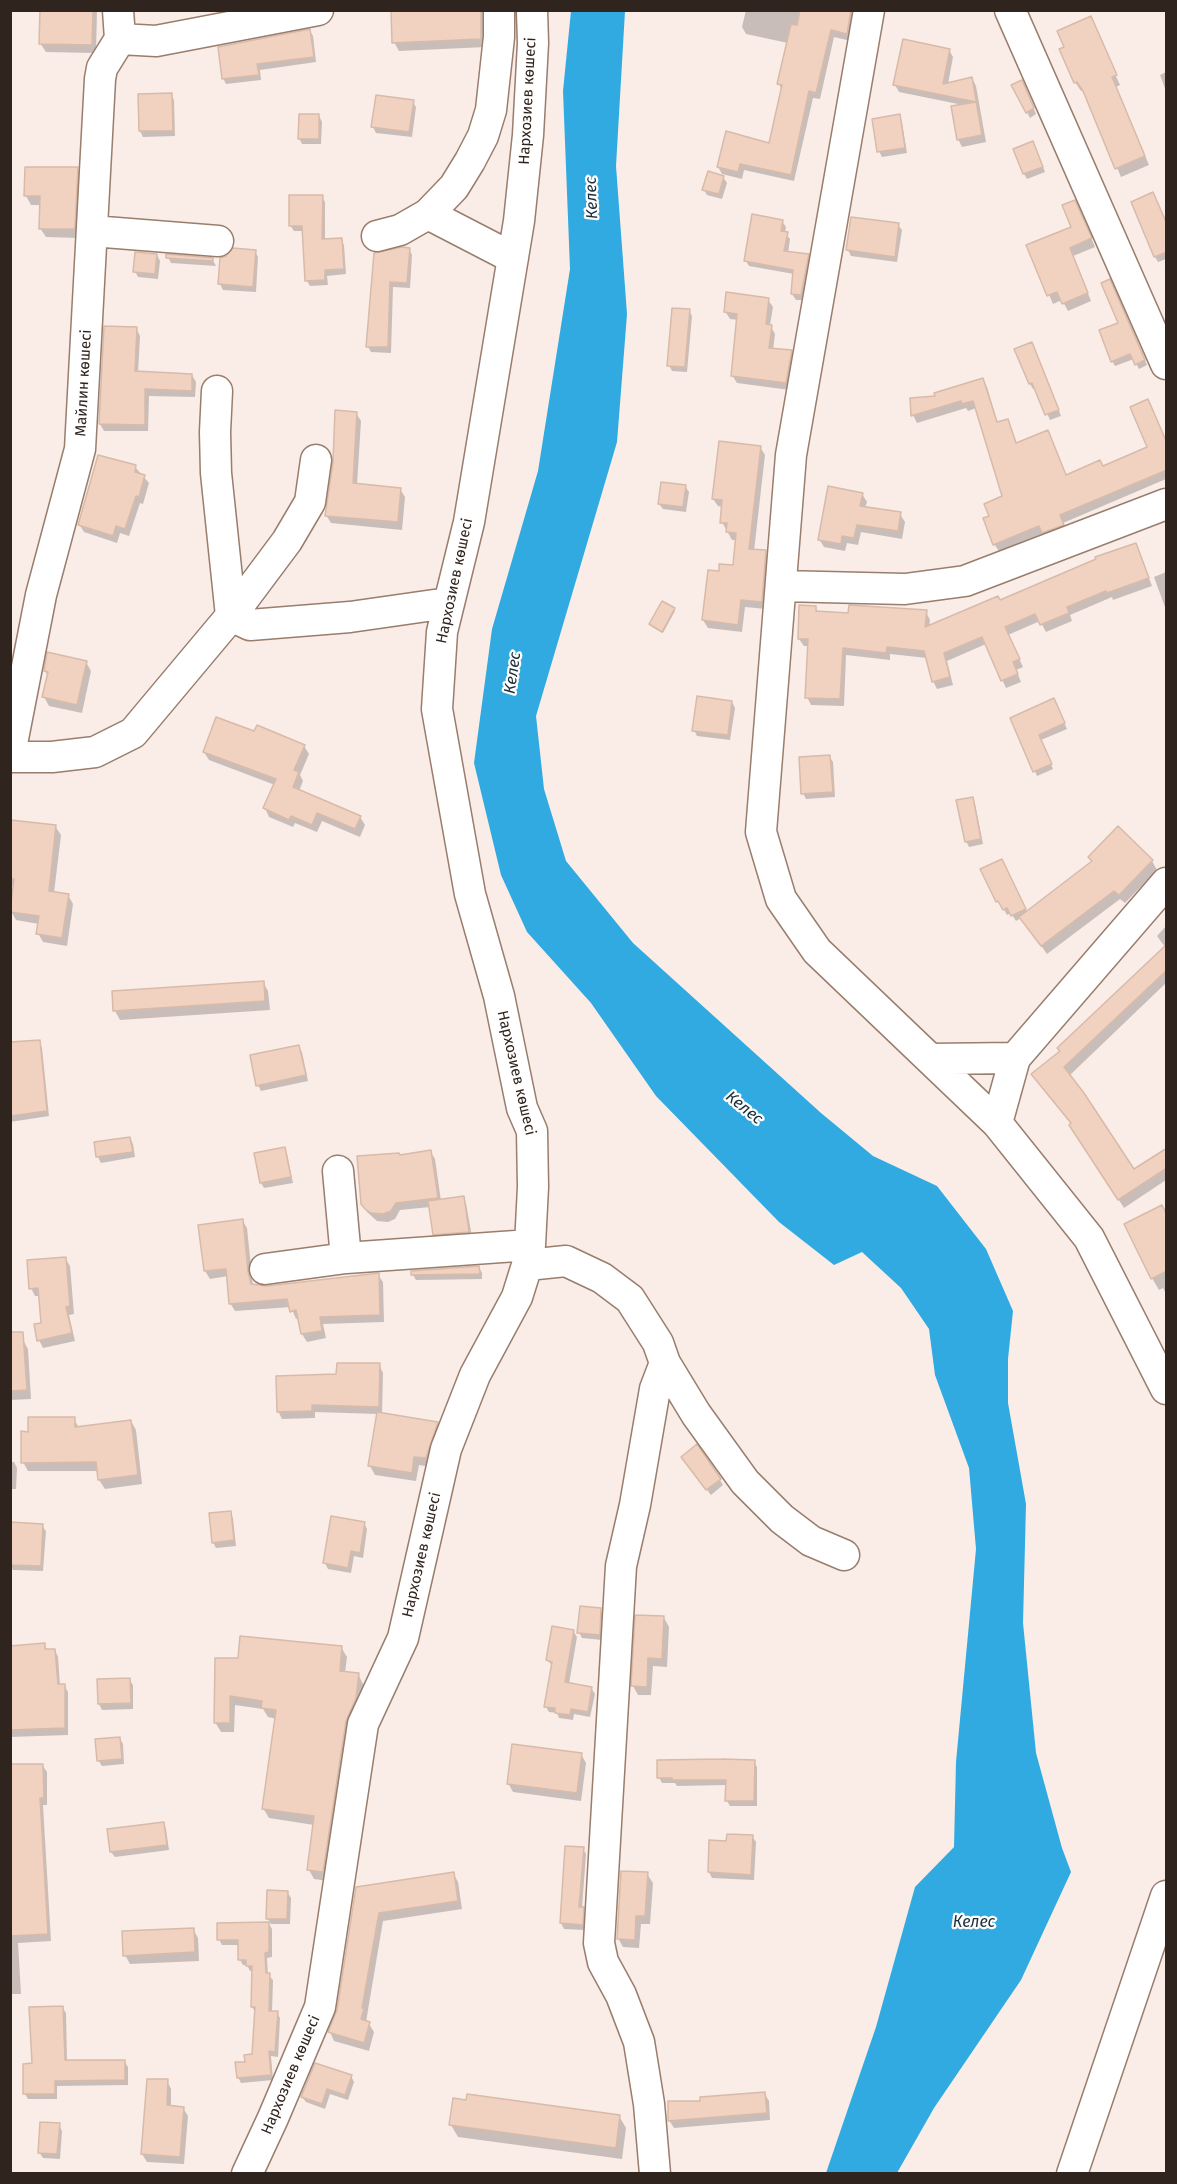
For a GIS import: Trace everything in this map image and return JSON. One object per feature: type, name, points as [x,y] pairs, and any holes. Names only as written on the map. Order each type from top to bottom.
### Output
[{"type":"street","points":[[119,25],[156,41],[318,10]]},
{"type":"street","points":[[377,236],[399,230],[428,214],[454,187],[483,136],[491,110],[499,37],[499,10]]},
{"type":"street","name":"Нархозиев көшесі","points":[[247,2174],[320,2007],[363,1724],[403,1638],[446,1449],[476,1375],[517,1297],[529,1255],[533,1187],[532,1131],[522,1108],[499,996],[470,894],[437,709],[442,632],[469,522],[519,221],[528,135],[533,43],[532,10]]},
{"type":"street","points":[[869,10],[791,455],[761,832],[781,899],[818,951],[997,1123],[1089,1238],[1167,1389]]},
{"type":"street","points":[[1010,10],[1167,364]]},
{"type":"street","name":"Майлин көшесі","points":[[11,747],[40,595],[80,449],[100,79],[119,25]]},
{"type":"street","points":[[428,214],[513,258]]},
{"type":"street","points":[[92,231],[218,241]]},
{"type":"street","points":[[218,391],[215,432],[216,473],[231,616]]},
{"type":"street","points":[[11,747],[52,757],[95,752],[133,733],[231,616],[287,541],[310,502],[316,460]]},
{"type":"street","points":[[781,586],[905,589],[965,581],[1167,504]]},
{"type":"street","points":[[231,616],[250,625],[350,617],[448,603]]},
{"type":"street","points":[[997,1123],[1015,1058],[1167,883]]},
{"type":"street","points":[[931,1059],[1015,1058]]},
{"type":"street","points":[[338,1171],[346,1258]]},
{"type":"street","points":[[265,1269],[346,1258],[529,1255],[566,1261],[602,1278],[630,1299],[658,1343],[665,1363],[696,1414],[745,1482],[782,1519],[811,1541],[843,1556]]},
{"type":"street","points":[[655,2174],[649,2104],[639,2042],[621,1995],[603,1962],[599,1943],[621,1566],[635,1505],[655,1389],[665,1363]]},
{"type":"street","points":[[1072,2174],[1167,1896]]},
{"type":"water","name":"Келес","points":[[571,11],[625,11],[616,166],[627,314],[617,442],[536,716],[544,789],[566,861],[633,943],[821,1113],[873,1156],[937,1186],[986,1249],[1013,1311],[1008,1359],[1008,1403],[1026,1504],[1023,1623],[1036,1753],[1062,1848],[1071,1872],[1021,1980],[934,2108],[897,2173],[826,2173],[876,2027],[915,1887],[954,1847],[956,1762],[976,1549],[969,1468],[935,1375],[929,1329],[901,1288],[862,1252],[834,1265],[779,1222],[656,1096],[591,1003],[527,932],[501,875],[474,763],[492,629],[538,471],[570,269],[563,91]]},
{"type":"building","points":[[40,10],[93,10],[92,45],[39,44]]},
{"type":"building","points":[[391,10],[481,10],[481,39],[392,43]]},
{"type":"building","points":[[800,10],[851,10],[847,34],[831,30],[816,93],[809,91],[791,175],[740,164],[738,172],[717,167],[726,131],[769,143],[782,85],[777,84],[791,24],[797,25]]},
{"type":"building","points":[[1091,16],[1117,75],[1112,77],[1145,156],[1115,169],[1083,91],[1077,82],[1074,83],[1059,49],[1064,47],[1057,31]]},
{"type":"building","points":[[310,29],[314,57],[257,64],[259,75],[222,79],[218,47]]},
{"type":"building","points":[[903,39],[950,49],[943,84],[972,77],[982,135],[957,140],[951,106],[976,102],[893,85]]},
{"type":"building","points":[[1022,80],[1034,108],[1026,113],[1011,85]]},
{"type":"building","points":[[172,93],[173,131],[139,131],[138,94]]},
{"type":"building","points":[[376,95],[414,100],[409,132],[371,127]]},
{"type":"building","points":[[299,114],[319,114],[319,139],[298,139]]},
{"type":"building","points":[[900,114],[905,148],[877,152],[872,119]]},
{"type":"building","points":[[1033,141],[1043,167],[1023,174],[1013,149]]},
{"type":"building","points":[[25,167],[78,167],[75,229],[39,229],[40,196],[24,196]]},
{"type":"building","points":[[708,171],[724,176],[719,194],[702,190]]},
{"type":"building","points":[[1153,192],[1167,224],[1167,252],[1154,257],[1131,202]]},
{"type":"building","points":[[289,195],[323,195],[322,239],[342,238],[344,269],[325,270],[325,280],[305,281],[302,226],[289,226]]},
{"type":"building","points":[[1075,200],[1092,238],[1070,248],[1088,293],[1062,304],[1057,292],[1047,296],[1026,245],[1071,227],[1062,205]]},
{"type":"building","points":[[752,214],[783,220],[781,231],[788,232],[784,251],[809,254],[801,295],[791,294],[793,270],[744,261]]},
{"type":"building","points":[[851,217],[899,223],[895,257],[846,250]]},
{"type":"building","points":[[402,247],[410,248],[407,283],[390,282],[388,347],[366,347],[374,253]]},
{"type":"building","points":[[233,248],[256,250],[253,287],[218,284],[220,258],[226,256]]},
{"type":"building","points":[[135,252],[157,254],[155,274],[133,272]]},
{"type":"building","points":[[166,254],[213,258],[213,261],[166,258]]},
{"type":"building","points":[[1110,279],[1145,360],[1135,365],[1130,354],[1111,362],[1099,330],[1118,323],[1101,283]]},
{"type":"building","points":[[726,292],[769,298],[766,324],[772,325],[769,348],[792,350],[786,383],[731,376],[737,314],[724,312]]},
{"type":"building","points":[[672,308],[690,309],[685,367],[667,366]]},
{"type":"building","points":[[104,326],[137,327],[135,371],[192,374],[192,391],[145,389],[145,425],[99,424]]},
{"type":"building","points":[[1032,342],[1059,410],[1045,415],[1032,383],[1029,384],[1014,349]]},
{"type":"building","points":[[983,378],[997,422],[1008,419],[1016,443],[1048,430],[1066,475],[1100,460],[1103,466],[1147,447],[1130,407],[1148,399],[1167,443],[1167,470],[1060,515],[1064,525],[1042,533],[1039,526],[993,545],[983,518],[989,516],[984,504],[1002,496],[973,401],[962,404],[961,401],[911,416],[910,398],[935,396],[934,393]]},
{"type":"building","points":[[335,410],[357,412],[353,483],[401,488],[398,522],[325,516],[333,462]]},
{"type":"building","points":[[719,441],[761,446],[749,549],[766,550],[762,602],[741,600],[738,625],[702,620],[708,570],[719,571],[719,564],[733,565],[736,533],[726,532],[727,523],[720,523],[722,500],[712,499]]},
{"type":"building","points":[[98,455],[136,465],[135,472],[145,475],[139,497],[136,496],[125,529],[116,526],[113,536],[78,525]]},
{"type":"building","points":[[661,482],[686,485],[683,507],[658,504]]},
{"type":"building","points":[[828,486],[863,493],[860,506],[901,512],[898,531],[857,525],[854,538],[842,536],[841,544],[818,540]]},
{"type":"building","points":[[1136,543],[1149,578],[1107,593],[1106,591],[1067,607],[1069,613],[1040,625],[1035,614],[1005,627],[1020,659],[1013,662],[1018,674],[1001,681],[982,637],[944,653],[950,677],[932,682],[924,651],[887,647],[886,653],[843,648],[840,699],[805,698],[808,639],[798,639],[799,605],[816,606],[816,611],[848,613],[849,605],[927,610],[925,627],[998,596],[1000,600],[1096,559],[1095,557]]},
{"type":"building","points":[[662,601],[675,608],[662,632],[649,624]]},
{"type":"building","points":[[47,652],[87,661],[77,705],[42,697],[48,672],[44,671]]},
{"type":"building","points":[[697,696],[732,701],[728,735],[692,731]]},
{"type":"building","points":[[1054,698],[1065,723],[1039,735],[1052,764],[1033,772],[1010,718]]},
{"type":"building","points":[[216,717],[254,731],[257,725],[305,745],[294,770],[299,772],[293,787],[361,816],[355,829],[317,813],[312,825],[291,816],[289,820],[263,808],[276,779],[203,752]]},
{"type":"building","points":[[830,755],[833,792],[801,794],[799,757]]},
{"type":"building","points":[[973,797],[981,839],[965,842],[956,800]]},
{"type":"building","points":[[11,820],[56,825],[49,891],[69,894],[62,938],[36,934],[39,916],[10,912],[14,879],[10,879]]},
{"type":"building","points":[[1118,826],[1153,860],[1119,895],[1114,891],[1041,946],[1019,917],[1092,861],[1088,857]]},
{"type":"building","points":[[1002,859],[1026,909],[1011,916],[1007,908],[1003,910],[998,901],[996,902],[980,869]]},
{"type":"building","points":[[1167,944],[1167,970],[1064,1067],[1134,1169],[1167,1148],[1167,1168],[1118,1200],[1069,1125],[1071,1123],[1031,1074],[1060,1051],[1057,1048]]},
{"type":"building","points":[[264,981],[265,1001],[113,1011],[112,991]]},
{"type":"building","points":[[40,1040],[47,1111],[10,1116],[10,1042]]},
{"type":"building","points":[[299,1045],[306,1075],[256,1086],[250,1055]]},
{"type":"building","points":[[130,1137],[133,1152],[96,1157],[94,1142]]},
{"type":"building","points":[[285,1147],[291,1177],[260,1183],[254,1153]]},
{"type":"building","points":[[431,1150],[438,1198],[396,1203],[391,1211],[383,1214],[371,1213],[365,1209],[361,1204],[357,1156],[399,1153],[400,1155]]},
{"type":"building","points":[[464,1196],[469,1232],[433,1235],[428,1201]]},
{"type":"building","points":[[1162,1205],[1167,1215],[1167,1271],[1151,1279],[1124,1224]]},
{"type":"building","points":[[243,1219],[251,1284],[267,1286],[379,1273],[380,1315],[320,1317],[322,1331],[301,1334],[296,1310],[290,1312],[287,1299],[229,1304],[226,1269],[204,1271],[198,1225]]},
{"type":"building","points":[[66,1257],[70,1306],[66,1307],[72,1333],[37,1341],[34,1324],[41,1323],[38,1288],[29,1289],[27,1260]]},
{"type":"building","points":[[479,1266],[480,1274],[411,1275],[411,1271]]},
{"type":"building","points":[[10,1332],[23,1332],[27,1390],[10,1391]]},
{"type":"building","points":[[337,1363],[380,1363],[379,1407],[312,1405],[312,1411],[277,1412],[276,1376],[336,1374]]},
{"type":"building","points":[[377,1412],[438,1422],[426,1458],[414,1457],[412,1473],[368,1466]]},
{"type":"building","points":[[28,1417],[75,1417],[75,1427],[131,1420],[138,1475],[98,1480],[96,1462],[21,1463],[21,1431],[28,1432]]},
{"type":"building","points":[[697,1444],[721,1479],[706,1490],[681,1457]]},
{"type":"building","points":[[231,1511],[234,1540],[212,1543],[209,1513]]},
{"type":"building","points":[[331,1516],[365,1522],[360,1553],[351,1551],[348,1568],[323,1563]]},
{"type":"building","points":[[10,1522],[43,1524],[41,1566],[10,1565]]},
{"type":"building","points":[[580,1606],[601,1608],[600,1635],[577,1633]]},
{"type":"building","points":[[635,1615],[664,1616],[662,1659],[648,1658],[647,1687],[631,1686]]},
{"type":"building","points":[[552,1626],[574,1630],[565,1682],[592,1687],[588,1712],[571,1709],[570,1715],[555,1713],[555,1708],[544,1707],[552,1662],[546,1660]]},
{"type":"building","points":[[240,1636],[342,1646],[340,1671],[359,1673],[356,1698],[346,1721],[323,1872],[307,1870],[314,1816],[262,1809],[276,1710],[261,1708],[262,1701],[230,1696],[230,1723],[214,1723],[215,1658],[238,1658]]},
{"type":"building","points":[[45,1643],[45,1649],[55,1649],[58,1684],[65,1684],[65,1728],[10,1730],[10,1646]]},
{"type":"building","points":[[130,1678],[131,1703],[98,1704],[97,1679]]},
{"type":"building","points":[[120,1737],[122,1759],[97,1761],[95,1739]]},
{"type":"building","points":[[512,1744],[582,1753],[577,1793],[507,1784]]},
{"type":"building","points":[[657,1760],[755,1760],[754,1801],[725,1801],[726,1780],[657,1778]]},
{"type":"building","points":[[10,1764],[43,1764],[44,1798],[40,1798],[48,1934],[10,1936]]},
{"type":"building","points":[[164,1822],[167,1845],[110,1852],[107,1829]]},
{"type":"building","points":[[727,1834],[753,1835],[751,1875],[708,1872],[709,1840],[726,1841]]},
{"type":"building","points":[[565,1846],[584,1847],[579,1907],[584,1907],[583,1925],[560,1923]]},
{"type":"building","points":[[621,1871],[648,1872],[645,1916],[636,1916],[635,1940],[617,1939]]},
{"type":"building","points":[[454,1872],[458,1901],[379,1913],[362,2008],[364,2009],[361,2019],[370,2022],[364,2043],[328,2032],[337,2010],[356,1887]]},
{"type":"building","points":[[267,1890],[288,1891],[287,1919],[266,1919]]},
{"type":"building","points":[[269,1922],[269,1952],[265,1953],[266,1973],[270,1973],[269,2011],[278,2011],[275,2052],[269,2051],[271,2075],[237,2078],[235,2062],[245,2062],[244,2055],[252,2054],[255,2007],[251,2007],[252,1966],[246,1966],[246,1960],[238,1960],[238,1940],[217,1940],[217,1923]]},
{"type":"building","points":[[194,1928],[195,1952],[123,1956],[122,1931]]},
{"type":"building","points":[[63,2006],[65,2060],[125,2060],[125,2080],[55,2081],[55,2094],[23,2094],[23,2064],[32,2063],[29,2007]]},
{"type":"building","points":[[315,2063],[352,2075],[345,2095],[327,2089],[322,2104],[301,2097]]},
{"type":"building","points":[[147,2079],[168,2079],[167,2105],[184,2107],[180,2157],[141,2154]]},
{"type":"building","points":[[765,2092],[767,2113],[668,2121],[668,2101],[700,2101],[700,2097]]},
{"type":"building","points":[[467,2094],[620,2115],[616,2148],[449,2125],[453,2098],[466,2100]]},
{"type":"building","points":[[40,2122],[60,2123],[57,2154],[38,2153]]}]
